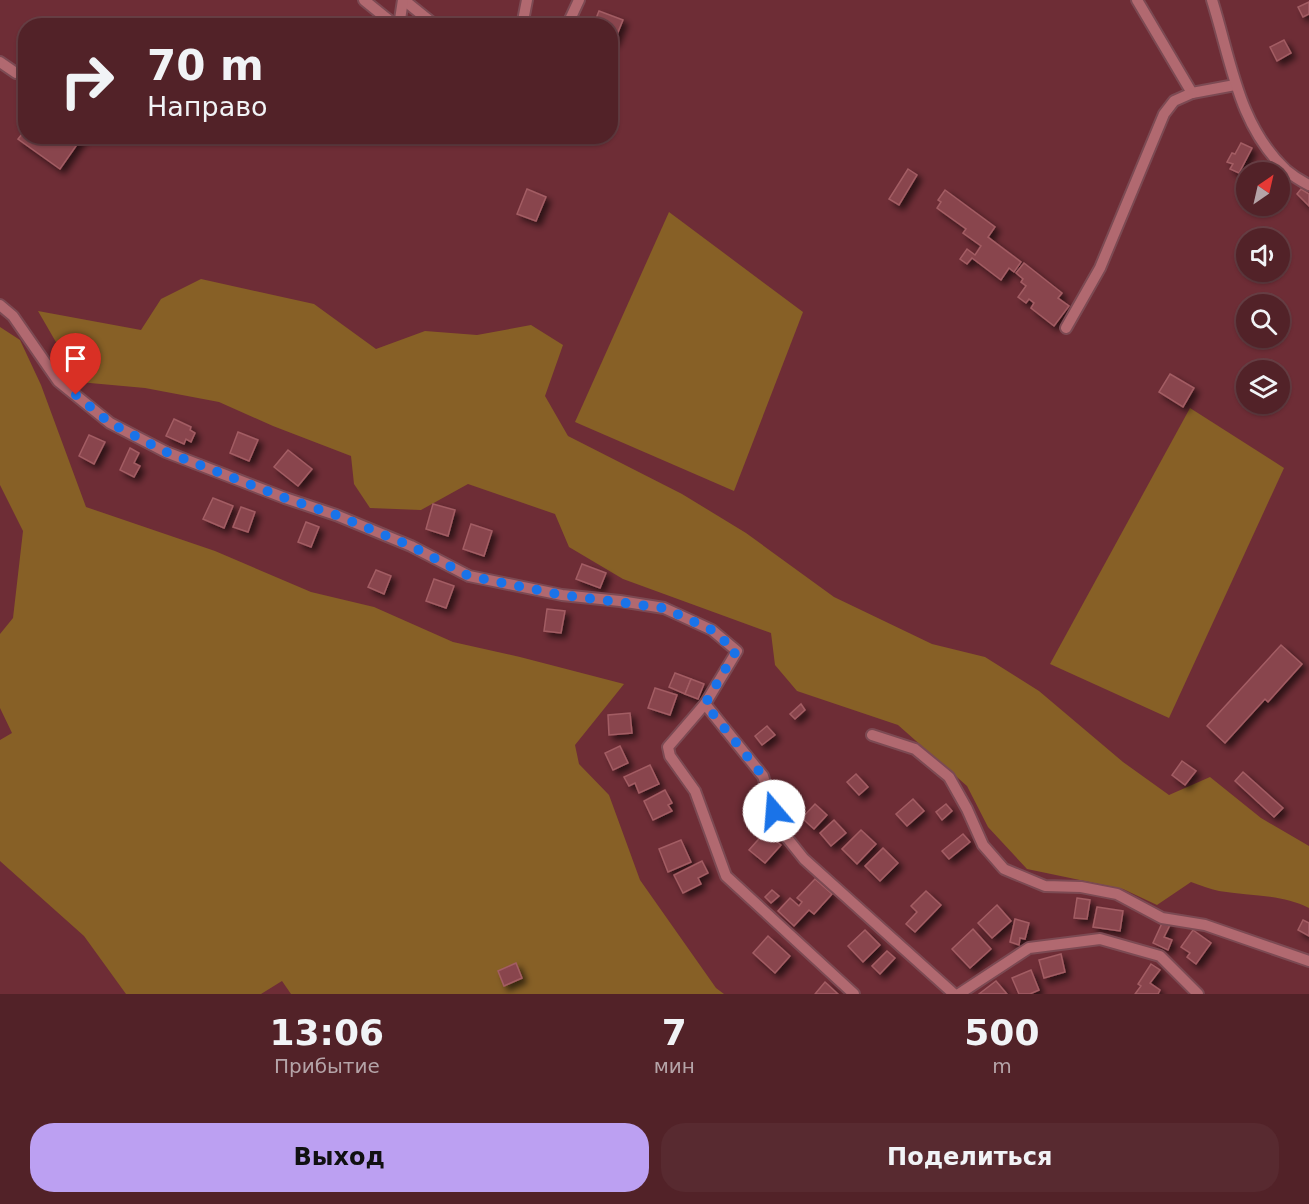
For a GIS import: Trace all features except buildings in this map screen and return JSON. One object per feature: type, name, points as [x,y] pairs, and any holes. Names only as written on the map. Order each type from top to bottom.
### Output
[{"type":"street","points":[[364,0],[388,18]]},
{"type":"street","points":[[400,18],[404,0],[426,18]]},
{"type":"street","points":[[524,18],[527,0]]},
{"type":"street","points":[[571,18],[579,0]]},
{"type":"street","points":[[1137,0],[1192,93]]},
{"type":"street","points":[[1212,0],[1234,85],[1252,127],[1266,149],[1287,171],[1309,185]]},
{"type":"street","points":[[0,62],[16,73]]},
{"type":"street","points":[[1066,328],[1100,268],[1164,114],[1174,101],[1192,93],[1234,85]]},
{"type":"street","points":[[0,305],[13,316],[58,381],[110,423],[166,452],[347,519],[411,546],[469,576],[562,595],[664,608],[712,630],[736,651],[705,704],[668,747],[670,756],[695,791],[726,876],[854,994]]},
{"type":"street","points":[[705,704],[763,776],[780,829],[804,859],[954,994]]},
{"type":"street","points":[[872,735],[915,749],[949,777],[983,845],[1004,869],[1045,886],[1081,887],[1117,894],[1162,918],[1205,925],[1309,961]]},
{"type":"street","points":[[959,994],[1029,948],[1100,939],[1160,956],[1198,994]]},
{"type":"shaded area","points":[[669,212],[803,312],[734,491],[575,422]]},
{"type":"shaded area","points":[[201,279],[314,304],[376,349],[425,331],[477,335],[531,325],[563,345],[545,396],[568,436],[682,494],[746,533],[834,597],[932,644],[985,657],[1039,691],[1123,762],[1169,795],[1210,777],[1261,818],[1309,846],[1309,908],[1287,900],[1219,891],[1191,882],[1157,905],[1123,889],[1027,869],[988,827],[967,786],[898,725],[797,691],[775,665],[771,633],[623,579],[569,547],[555,514],[468,484],[421,510],[370,508],[354,484],[351,456],[219,402],[145,388],[79,382],[38,311],[141,330],[161,299]]},
{"type":"shaded area","points":[[0,327],[20,340],[41,385],[86,507],[215,551],[311,592],[374,607],[453,642],[624,684],[575,745],[579,764],[609,795],[640,880],[716,988],[724,994],[291,994],[282,981],[261,994],[126,994],[84,936],[0,861],[0,740],[12,733],[0,708],[0,634],[13,618],[23,531],[0,485]]},
{"type":"shaded area","points":[[1190,408],[1284,468],[1169,718],[1050,664]]},
{"type":"route","points":[[76,395],[110,423],[166,452],[336,515],[411,546],[469,576],[562,595],[664,608],[712,630],[736,651],[705,704],[763,776],[774,811]]}]
